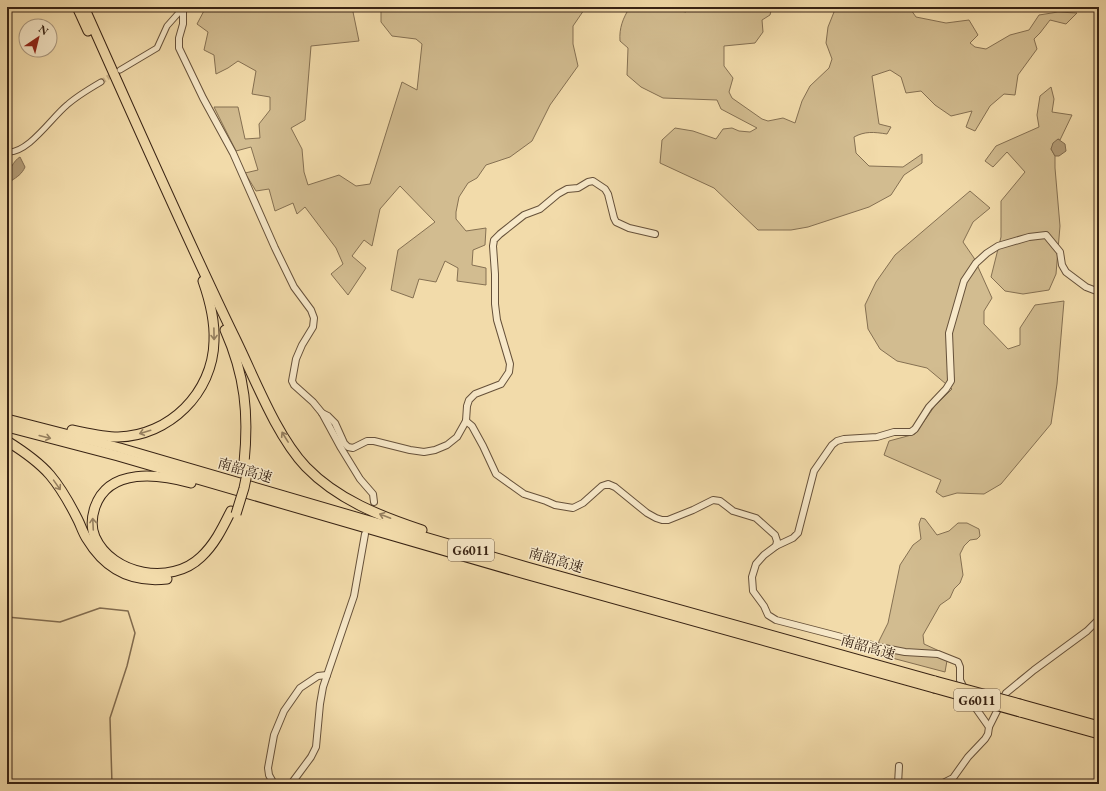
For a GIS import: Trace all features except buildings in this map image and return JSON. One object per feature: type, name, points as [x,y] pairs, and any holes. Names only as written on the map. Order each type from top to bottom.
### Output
[{"type":"highway","points":[[77,7],[199,269],[228,336],[242,379],[247,420],[247,463]]},
{"type":"highway","points":[[84,7],[270,412],[290,446],[306,467],[330,488],[374,512],[527,567]]},
{"type":"highway","points":[[7,413],[88,433],[117,437],[136,435],[156,429],[173,419],[186,408],[204,382],[213,355],[214,324],[209,301],[199,269]]},
{"type":"highway","points":[[7,441],[30,456],[50,475],[63,493],[86,538],[97,554],[108,565],[122,573],[139,579],[156,580],[172,578],[188,573],[201,564],[215,551],[226,533],[247,463],[252,434],[252,413],[244,365],[233,334]]},
{"type":"highway","name":"南韶高速","points":[[7,419],[120,448],[527,567],[1020,708],[1099,734]]},
{"type":"highway","name":"南韶高速","points":[[7,427],[118,456],[525,574],[935,684]]},
{"type":"highway","points":[[233,512],[211,546],[201,558],[190,566],[179,570],[158,574],[141,572],[124,567],[110,558],[100,547],[94,535],[92,523],[93,512],[97,501],[104,492],[125,478],[141,475],[159,476],[183,481],[297,511],[341,520]]},
{"type":"highway","name":"南韶高速","points":[[1020,708],[1099,726]]},
{"type":"street","points":[[120,70],[157,48],[168,26],[183,7]]},
{"type":"street","points":[[183,7],[183,24],[179,38],[179,48],[202,98],[233,153],[294,287],[311,310],[314,318],[313,327],[302,345],[296,359],[292,380],[294,385],[313,402],[322,413],[360,479],[372,494],[374,502]]},
{"type":"street","points":[[7,152],[18,151],[39,133],[67,104],[101,82]]},
{"type":"street","points":[[322,413],[328,416],[335,423],[344,443],[348,447],[352,448],[367,441],[424,452],[436,450],[448,445],[457,437],[466,421],[469,400],[475,394],[501,384],[509,372],[510,364],[497,320],[495,304],[494,240],[524,215],[540,209],[558,194],[567,189],[578,188],[588,182],[593,181],[604,188],[608,194],[616,222],[629,228],[655,234]]},
{"type":"street","points":[[989,727],[970,700],[960,680],[960,667],[958,662],[938,654],[912,653],[884,648],[771,617],[753,592],[752,577],[756,564],[764,554],[776,546],[793,538],[798,533],[814,471],[837,441],[851,438],[877,437],[894,432],[911,432],[915,430],[929,407],[946,389],[950,381],[951,374],[949,358],[949,333],[964,280],[976,263],[987,253],[998,246],[1013,241],[1046,235],[1060,252],[1062,265],[1066,272],[1086,287],[1099,292]]},
{"type":"street","points":[[466,421],[472,426],[484,446],[496,474],[524,494],[546,500],[555,505],[574,508],[583,503],[602,486],[608,484],[615,487],[648,513],[662,520],[668,520],[713,500],[720,501],[733,511],[756,518],[775,535],[777,540],[776,546]]},
{"type":"street","points":[[292,784],[311,757],[316,747],[320,704],[327,675],[354,596],[364,534]]},
{"type":"street","points":[[941,784],[953,778],[968,757],[985,739],[988,734],[989,727],[1006,693],[1034,670],[1087,631],[1099,619]]},
{"type":"street","points":[[274,784],[269,775],[268,768],[274,735],[284,711],[300,688],[318,676],[327,675]]},
{"type":"street","points":[[898,784],[899,766]]},
{"type":"shaded area","points":[[206,7],[284,7],[284,10],[295,7],[352,7],[359,41],[311,46],[305,120],[291,128],[302,149],[304,172],[308,185],[339,175],[356,186],[370,184],[402,82],[417,90],[422,44],[416,39],[392,36],[381,22],[381,7],[586,7],[573,26],[573,44],[578,66],[550,105],[532,141],[510,157],[486,165],[477,178],[468,183],[459,197],[456,219],[466,231],[486,228],[485,245],[473,250],[472,265],[486,268],[486,285],[457,281],[458,268],[445,261],[436,282],[419,279],[413,298],[391,290],[398,250],[435,222],[400,186],[380,209],[372,246],[364,240],[352,256],[366,268],[348,295],[331,274],[343,264],[336,248],[305,207],[297,214],[293,203],[275,211],[269,189],[256,191],[245,173],[258,170],[251,147],[236,151],[214,107],[238,107],[245,139],[260,138],[259,124],[270,110],[270,97],[252,94],[256,71],[238,61],[216,74],[214,55],[204,50],[208,32],[197,24]]},
{"type":"shaded area","points":[[630,7],[664,7],[686,12],[686,7],[772,7],[770,15],[762,20],[763,32],[755,43],[724,46],[724,66],[733,78],[729,92],[732,98],[762,119],[768,121],[783,118],[795,123],[802,101],[810,86],[829,68],[832,59],[826,43],[828,27],[836,7],[909,7],[916,17],[946,23],[969,20],[978,35],[970,43],[975,47],[986,49],[1010,35],[1029,30],[1039,15],[1058,12],[1077,13],[1066,24],[1050,20],[1034,39],[1037,49],[1018,75],[1015,95],[1004,94],[990,106],[975,131],[966,127],[972,111],[951,116],[935,105],[921,91],[906,93],[901,77],[890,70],[872,76],[879,124],[891,127],[887,134],[870,132],[854,137],[856,153],[869,166],[903,167],[922,154],[922,163],[904,175],[891,195],[869,207],[808,227],[791,230],[758,230],[714,188],[660,163],[662,140],[675,128],[693,131],[716,139],[723,129],[732,128],[739,131],[750,132],[757,128],[721,109],[717,100],[663,98],[641,87],[627,75],[628,48],[620,41],[620,32],[625,15]]},
{"type":"shaded area","points":[[1051,87],[1054,99],[1052,112],[1072,115],[1060,140],[1058,139],[1051,149],[1055,156],[1060,226],[1056,274],[1049,290],[1023,294],[1005,291],[991,277],[1001,237],[1001,201],[1025,172],[1007,152],[993,167],[985,161],[996,146],[1039,127],[1037,115],[1040,96]]},
{"type":"shaded area","points":[[1058,139],[1065,144],[1066,151],[1059,156],[1055,156],[1051,149],[1053,143]]},
{"type":"shaded area","points":[[20,157],[25,167],[17,177],[11,181],[7,178],[14,163]]},
{"type":"shaded area","points":[[970,191],[990,208],[973,222],[963,242],[974,258],[992,298],[984,311],[984,324],[1008,349],[1020,345],[1020,328],[1035,305],[1064,301],[1057,384],[1051,424],[1001,484],[984,494],[957,493],[943,497],[936,492],[941,480],[884,455],[889,441],[915,434],[934,407],[952,389],[927,368],[897,361],[880,349],[868,329],[865,305],[876,282],[895,255]]},
{"type":"shaded area","points":[[921,518],[925,519],[937,535],[949,531],[958,523],[967,523],[979,529],[980,536],[977,539],[970,540],[964,546],[960,554],[963,575],[960,583],[954,589],[950,598],[940,605],[923,635],[924,644],[948,655],[945,672],[877,654],[879,641],[888,623],[900,565],[913,545],[921,539],[919,524]]},
{"type":"waterway","points":[[7,617],[60,622],[100,608],[128,611],[135,633],[127,666],[110,718],[112,784]]},
{"type":"tunnel","points":[[101,82],[115,73]]}]
